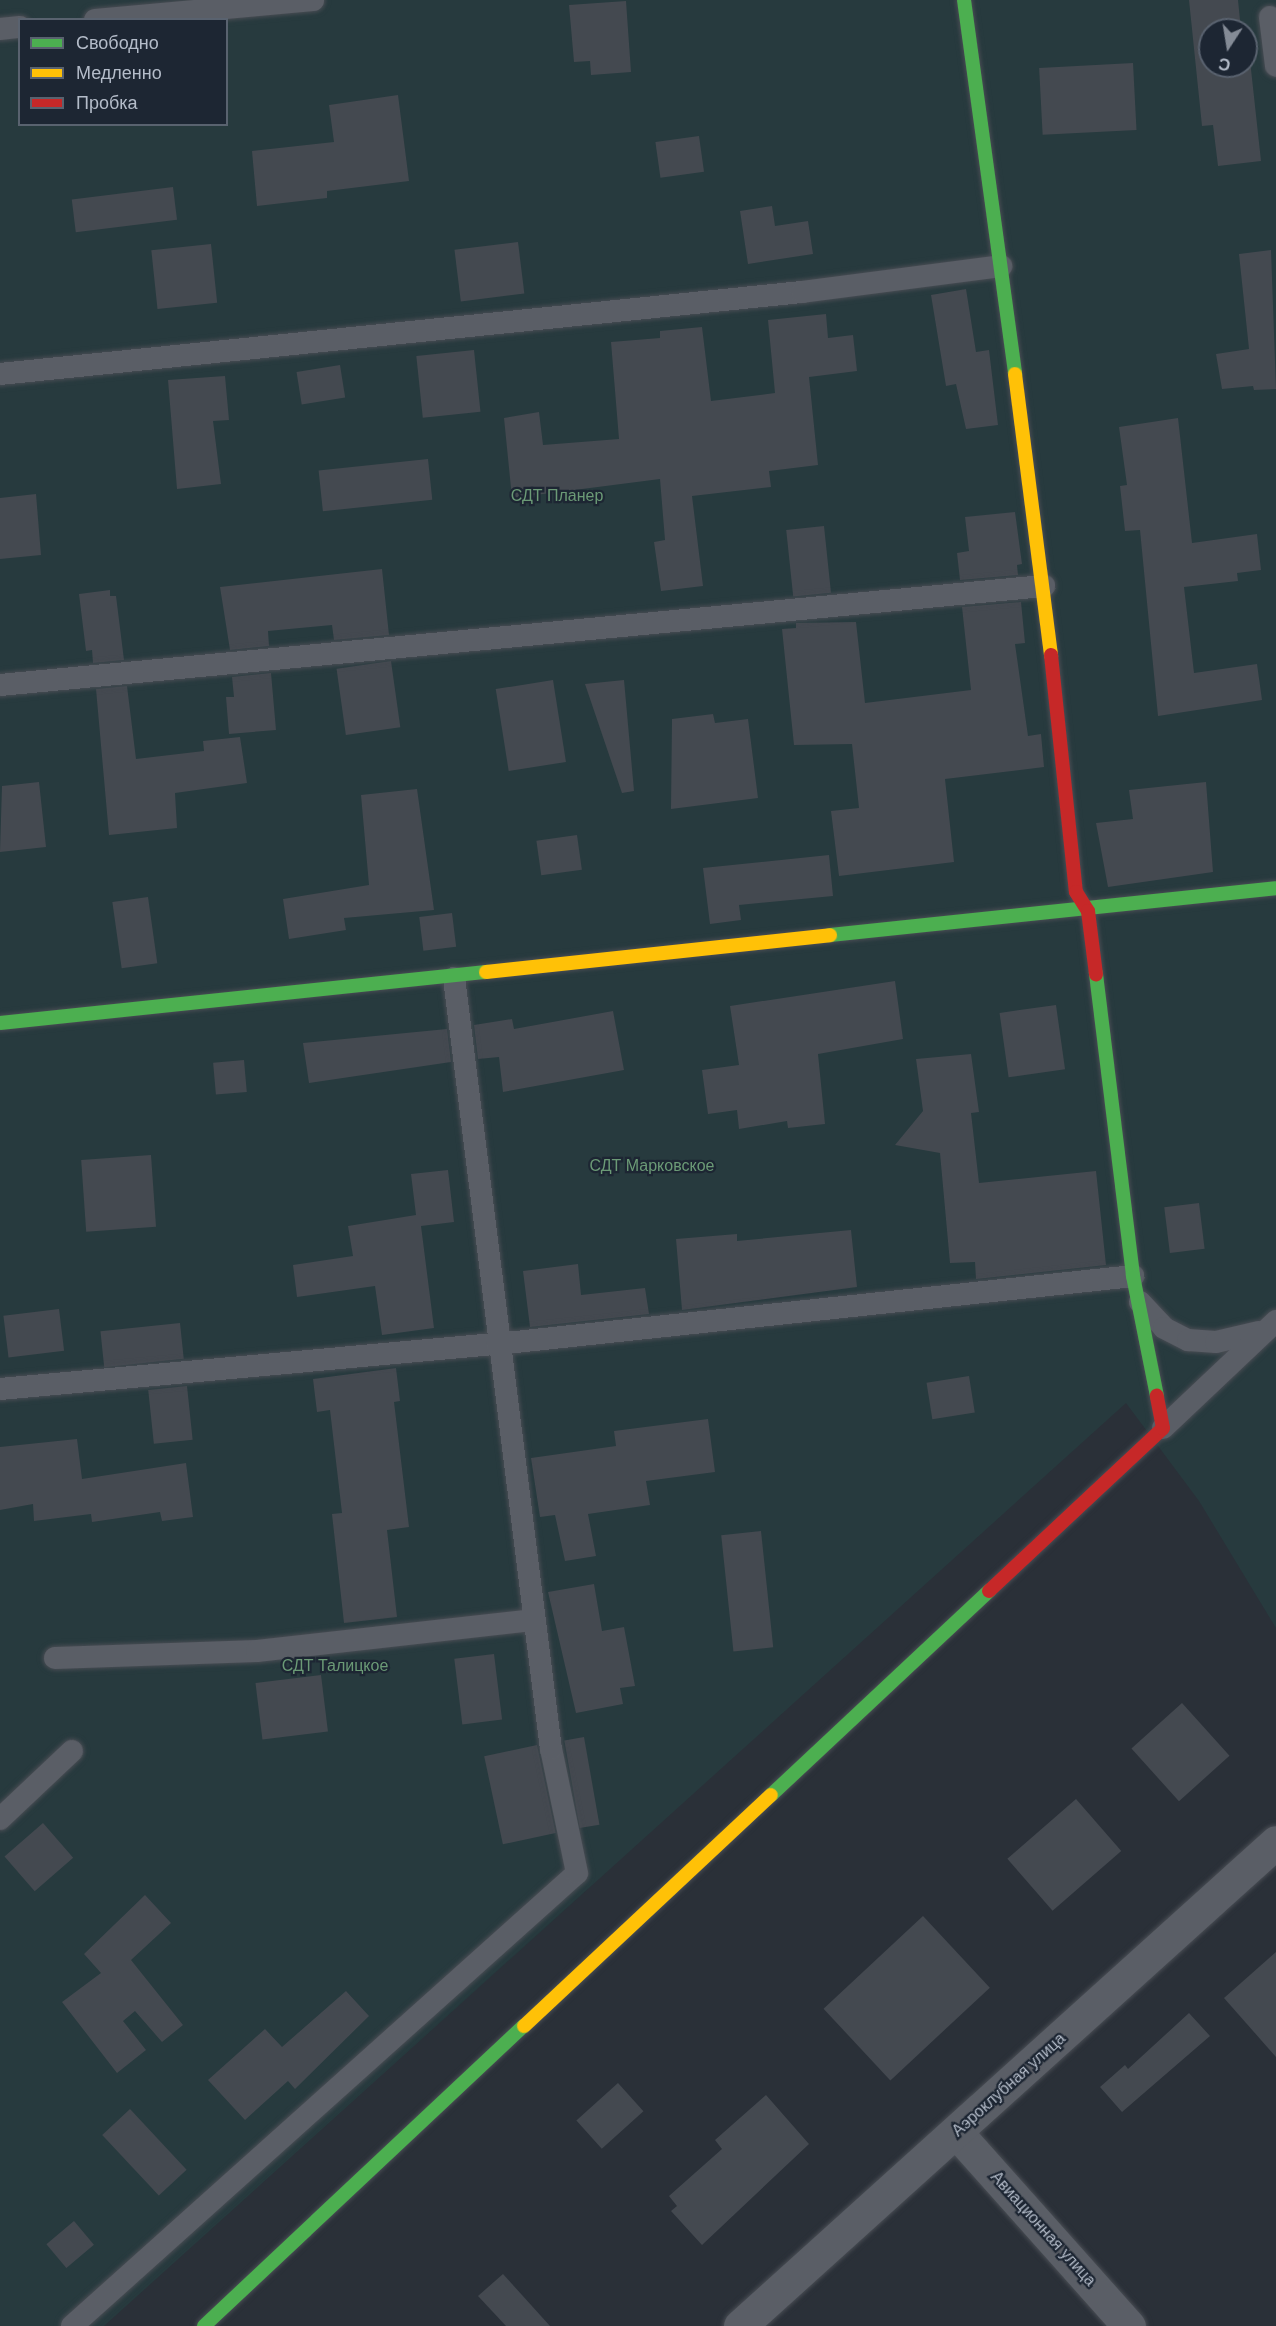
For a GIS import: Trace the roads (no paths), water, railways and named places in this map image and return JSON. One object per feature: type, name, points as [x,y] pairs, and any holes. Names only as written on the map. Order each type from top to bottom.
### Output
[{"type":"street","points":[[204,2326],[1163,1428],[1140,1302],[1133,1276],[1088,911],[1076,892],[1044,586],[964,0]]},
{"type":"street","points":[[0,1023],[1088,911],[1276,888]]},
{"type":"street","name":"Аэроклубная улица","points":[[740,2326],[1276,1842]]},
{"type":"street","name":"Авиационная улица","points":[[956,2132],[1129,2326]]},
{"type":"lane","points":[[117,18],[313,0]]},
{"type":"lane","points":[[1270,17],[1276,66]]},
{"type":"lane","points":[[0,29],[18,27]]},
{"type":"lane","points":[[0,374],[802,292],[1001,266]]},
{"type":"lane","points":[[0,685],[1044,586]]},
{"type":"lane","points":[[72,2326],[577,1873],[551,1749],[497,1344],[454,978]]},
{"type":"lane","points":[[0,1389],[497,1344],[1133,1276]]},
{"type":"lane","points":[[1140,1302],[1164,1328],[1188,1340],[1216,1342],[1268,1326]]},
{"type":"lane","points":[[1163,1428],[1268,1326]]},
{"type":"lane","points":[[55,1658],[257,1651],[534,1620]]},
{"type":"lane","points":[[0,1819],[72,1751]]},
{"type":"park label","name":"СДТ Планер","points":[[557,496]]},
{"type":"park label","name":"СДТ Марковское","points":[[652,1166]]},
{"type":"park label","name":"СДТ Талицкое","points":[[335,1666]]}]
